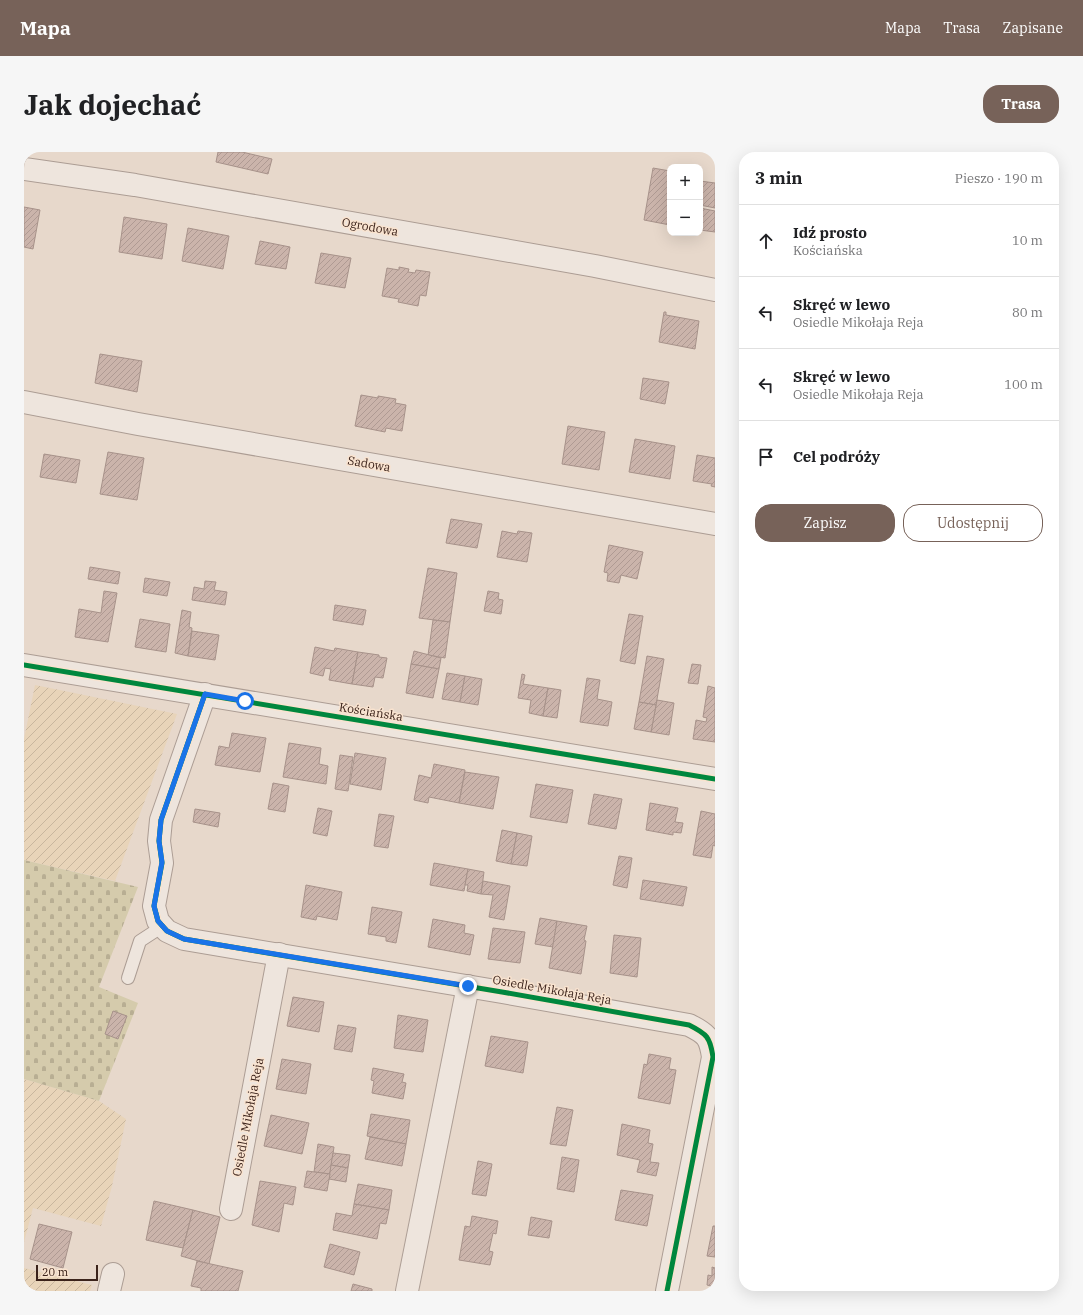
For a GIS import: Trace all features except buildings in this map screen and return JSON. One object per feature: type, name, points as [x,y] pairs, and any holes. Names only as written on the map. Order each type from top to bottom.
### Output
[{"type":"street","name":"Ogrodowa","points":[[24,168],[135,185],[572,262],[715,290]]},
{"type":"street","name":"Sadowa","points":[[24,402],[138,424],[715,524]]},
{"type":"street","name":"Kościańska","points":[[24,665],[715,779]]},
{"type":"street","points":[[163,926],[158,921],[154,906],[162,862],[159,841],[161,820],[205,694]]},
{"type":"street","name":"Osiedle Mikołaja Reja","points":[[163,926],[167,931],[184,939],[468,986],[690,1025],[703,1031],[711,1043],[713,1057],[667,1291]]},
{"type":"street","name":"Osiedle Mikołaja Reja","points":[[231,1209],[279,954]]},
{"type":"street","points":[[407,1291],[468,986]]},
{"type":"lane","points":[[128,978],[140,940],[163,926]]},
{"type":"shaded area","points":[[35,685],[177,714],[115,881],[24,860],[24,739]]},
{"type":"shaded area","points":[[24,1079],[99,1101],[126,1119],[112,1186],[101,1226],[33,1208],[24,1242]]},
{"type":"shaded area","points":[[24,1268],[92,1285],[90,1291],[24,1291]]},
{"type":"green space","points":[[24,860],[138,887],[99,987],[138,1003],[99,1101],[24,1079]]},
{"type":"cycle path","points":[[24,665],[715,779]]},
{"type":"cycle path","points":[[205,694],[161,820],[159,841],[162,863],[154,906],[158,921],[167,931],[184,939],[689,1025],[707,1037],[711,1045],[713,1057],[667,1291]]},
{"type":"route","points":[[245,701],[205,694],[161,820],[159,841],[162,862],[154,906],[158,921],[167,931],[184,939],[468,986]]}]
